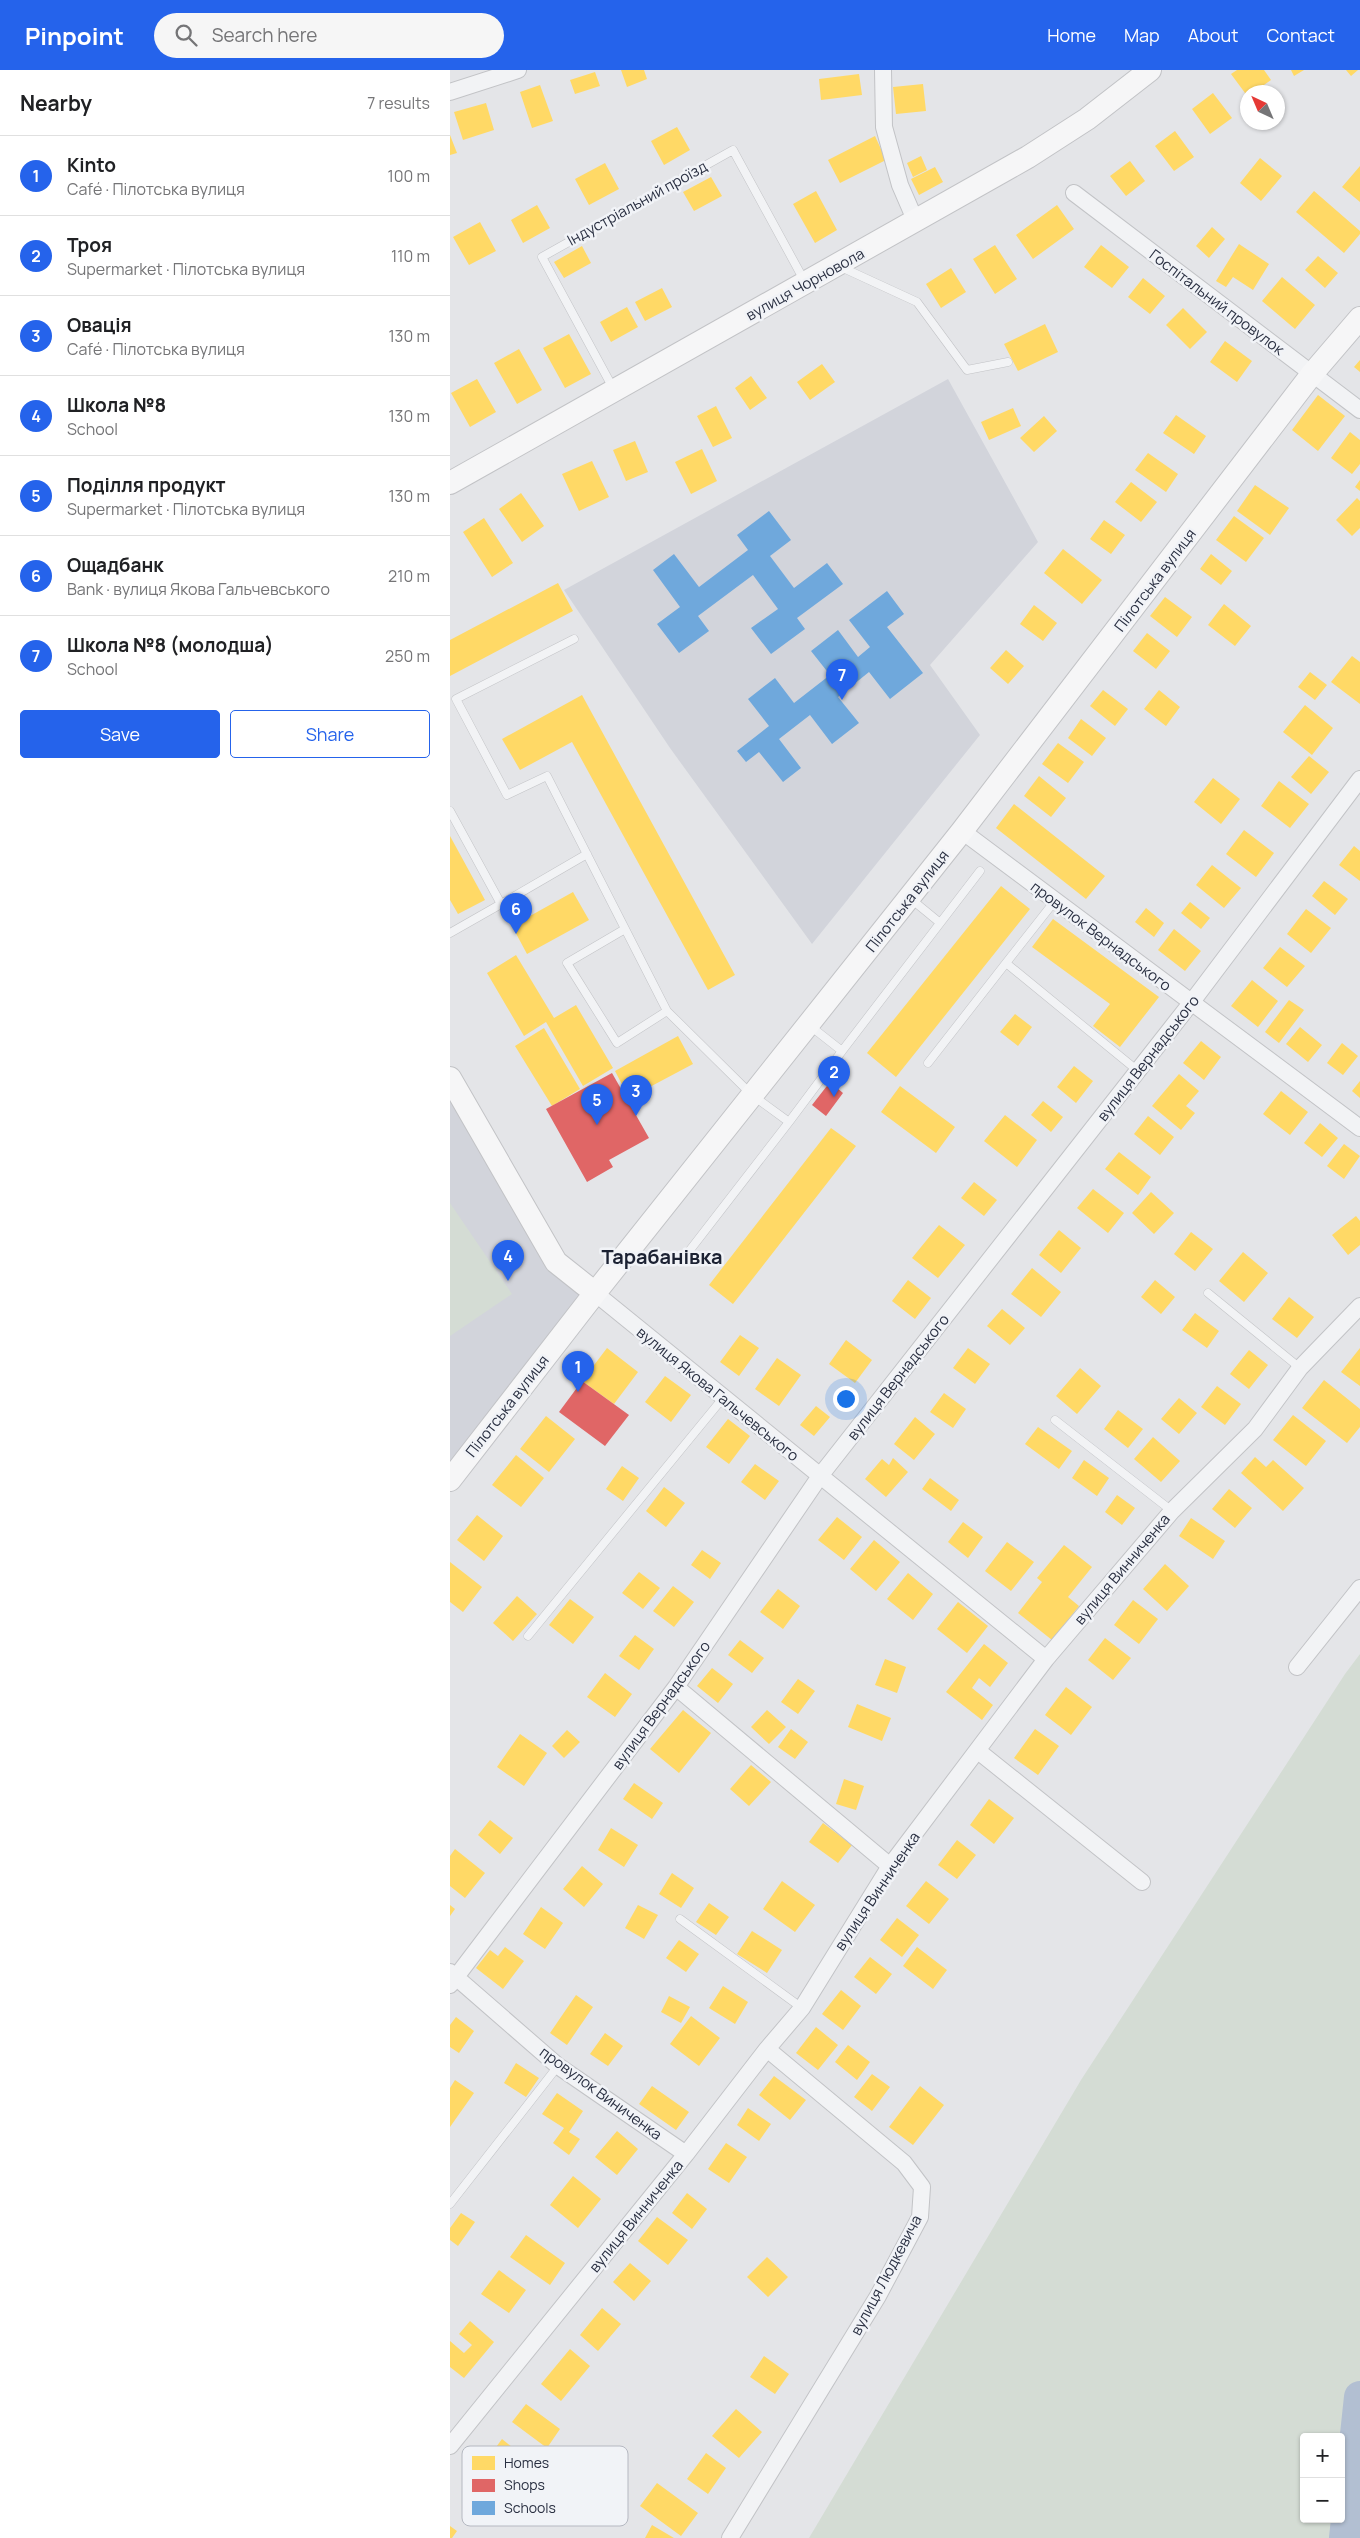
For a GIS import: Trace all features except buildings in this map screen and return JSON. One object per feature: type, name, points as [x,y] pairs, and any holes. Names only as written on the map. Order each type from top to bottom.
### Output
[{"type":"street","points":[[450,92],[518,70]]},
{"type":"street","points":[[883,70],[884,127],[900,184],[916,222]]},
{"type":"street","name":"вулиця Чорновола","points":[[450,483],[838,266],[1028,157],[1072,129],[1150,70]]},
{"type":"street","name":"Госпітальний провулок","points":[[1074,193],[1360,410]]},
{"type":"street","name":"Пілотська вулиця","points":[[450,1480],[595,1293],[962,831],[1312,374],[1360,318]]},
{"type":"street","name":"вулиця Вернадського","points":[[452,1978],[676,1688],[820,1476],[1191,1003],[1360,778]]},
{"type":"street","name":"провулок Вернадського","points":[[962,831],[1054,902],[1360,1128]]},
{"type":"street","name":"вулиця Якова Гальчевського","points":[[450,1078],[556,1262],[1046,1659]]},
{"type":"street","name":"вулиця Винниченка","points":[[450,2446],[686,2154],[767,2048],[802,2008],[890,1866],[1046,1659],[1172,1511],[1255,1429],[1300,1368],[1360,1306]]},
{"type":"street","points":[[1298,1666],[1360,1588]]},
{"type":"street","points":[[676,1688],[890,1866]]},
{"type":"street","points":[[978,1751],[1142,1882]]},
{"type":"street","name":"провулок Виниченка","points":[[452,1978],[558,2066],[686,2154]]},
{"type":"street","name":"вулиця Людкевича","points":[[730,2538],[878,2296],[920,2217],[922,2187],[904,2163],[767,2048]]},
{"type":"lane","name":"Індустріальний проїзд","points":[[614,391],[542,257],[559,247],[733,150],[806,283]]},
{"type":"lane","points":[[838,266],[918,302],[967,370],[1008,362]]},
{"type":"lane","points":[[574,639],[453,700],[507,795],[547,776],[667,1011],[752,1095],[789,1122]]},
{"type":"lane","points":[[450,811],[501,904]]},
{"type":"lane","points":[[450,933],[587,854]]},
{"type":"lane","points":[[690,1250],[939,922],[980,871]]},
{"type":"lane","points":[[909,898],[939,922]]},
{"type":"lane","points":[[928,1063],[1054,902]]},
{"type":"lane","points":[[625,929],[567,963],[617,1043],[667,1011]]},
{"type":"lane","points":[[1006,963],[1138,1071]]},
{"type":"lane","points":[[809,1025],[842,1051]]},
{"type":"lane","points":[[1208,1292],[1300,1368]]},
{"type":"lane","points":[[528,1636],[723,1398]]},
{"type":"lane","points":[[1055,1420],[1172,1511]]},
{"type":"lane","points":[[680,1919],[802,2008]]},
{"type":"lane","points":[[450,2204],[558,2066]]},
{"type":"shaded area","points":[[948,379],[1038,542],[930,665],[980,735],[812,944],[670,748],[564,590]]},
{"type":"shaded area","points":[[450,1095],[583,1295],[450,1465]]},
{"type":"shaded area","points":[[450,1203],[512,1294],[450,1336]]},
{"type":"shaded area","points":[[1360,1654],[1360,2538],[809,2538],[1081,2080],[1345,1674]]},
{"type":"waterway","points":[[1345,2538],[1360,2397]]},
{"type":"waterway","points":[[1354,2465],[1360,2468]]},
{"type":"place","name":"Школа №8 (молодша)","points":[[842,700]]},
{"type":"place","name":"Ощадбанк","points":[[516,934]]},
{"type":"place","name":"Троя","points":[[834,1097]]},
{"type":"place","name":"Овація","points":[[636,1116]]},
{"type":"place","name":"Поділля продукт","points":[[597,1125]]},
{"type":"place","name":"Школа №8","points":[[508,1281]]},
{"type":"place","name":"Kinto","points":[[578,1392]]},
{"type":"district","name":"Тарабанівка","points":[[662,1256]]}]
